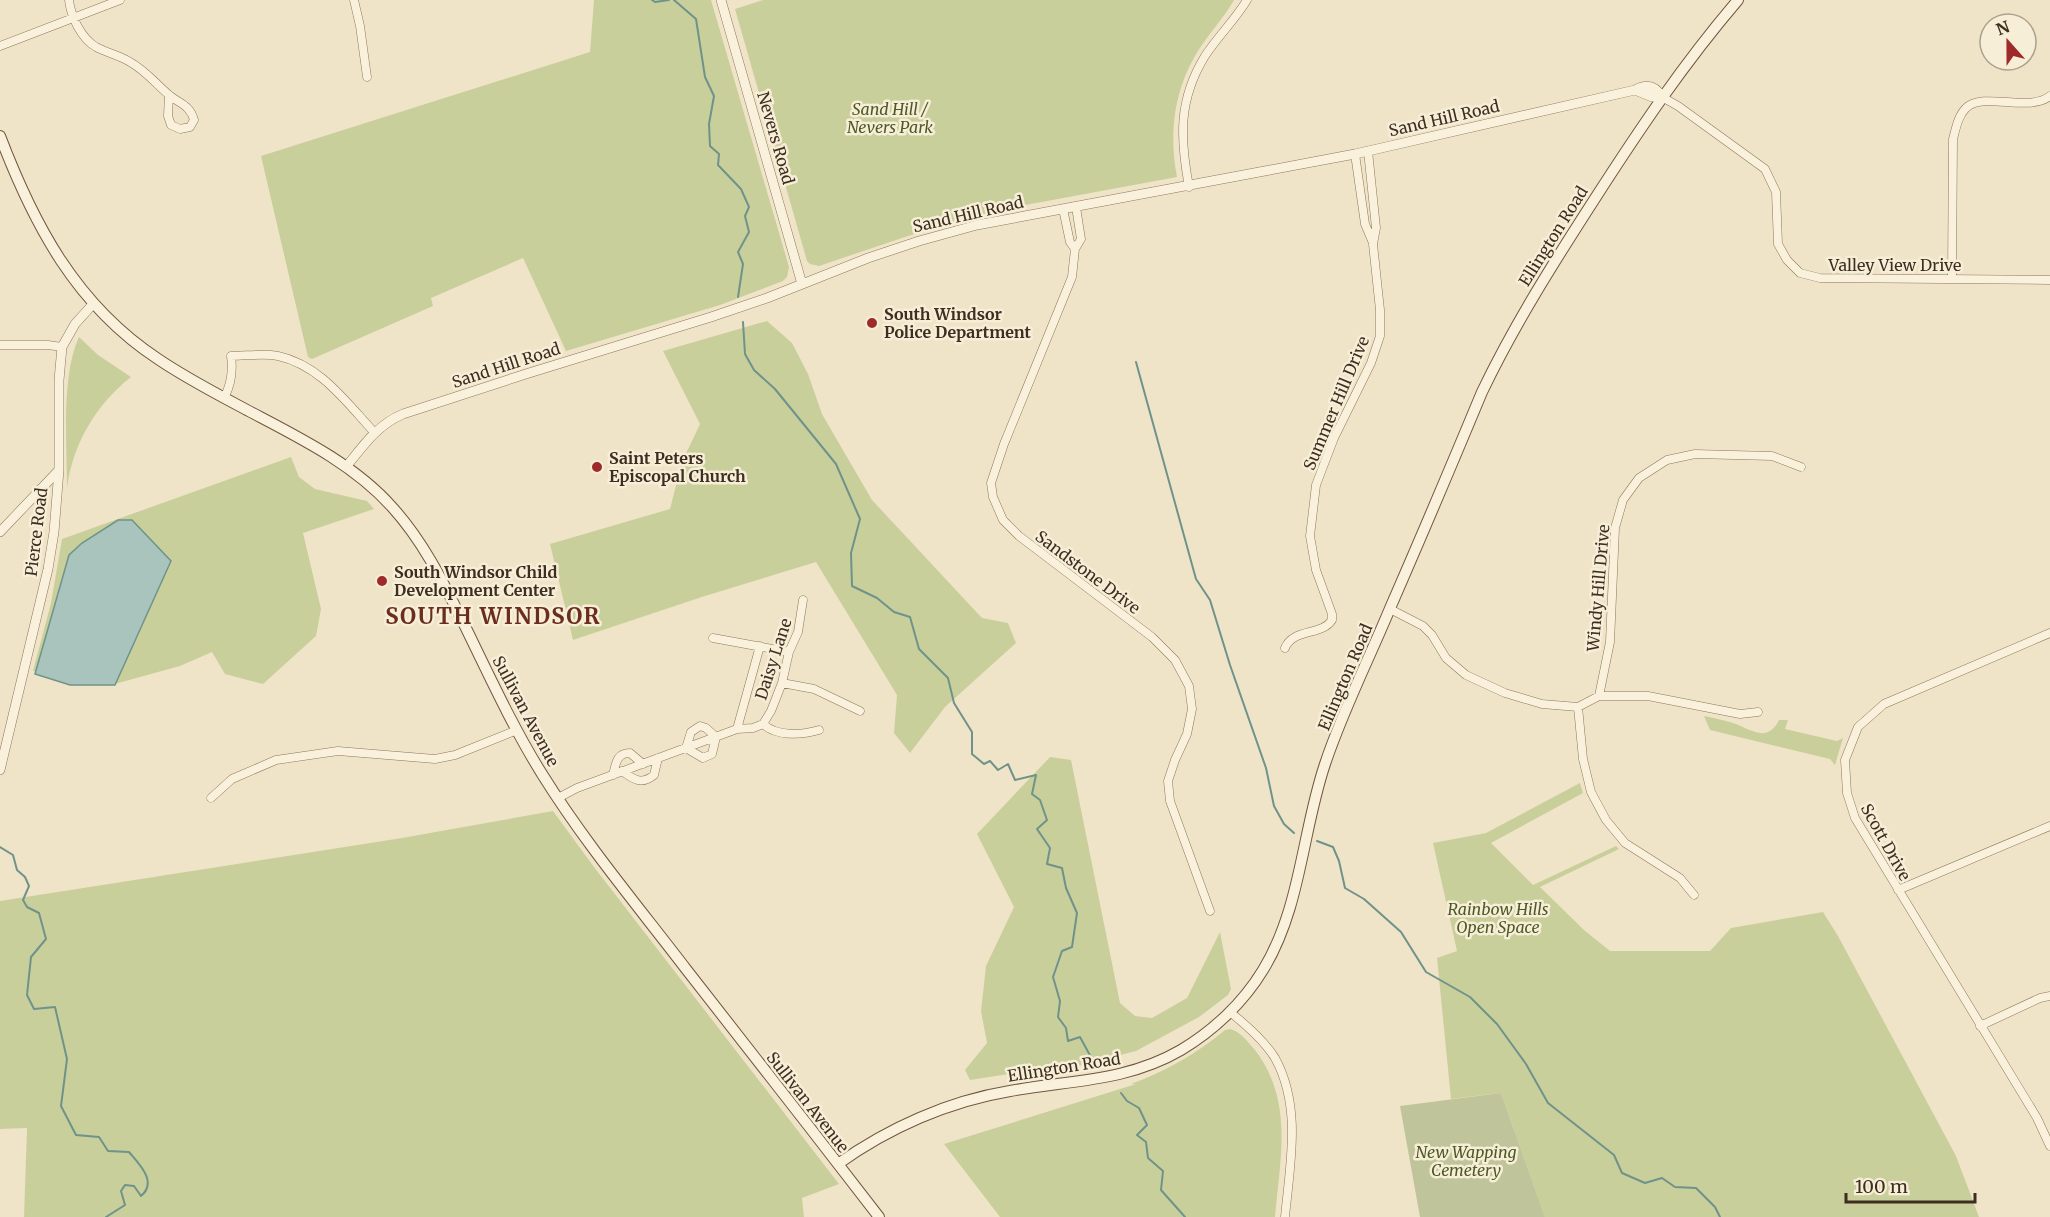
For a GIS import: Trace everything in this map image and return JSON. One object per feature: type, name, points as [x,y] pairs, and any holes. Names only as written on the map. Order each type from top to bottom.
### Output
[{"type":"main road","name":"Ellington Road","points":[[838,1164],[887,1134],[948,1106],[1010,1091],[1108,1078],[1158,1062],[1200,1038],[1230,1012],[1263,970],[1282,930],[1293,897],[1325,766],[1482,392],[1505,344],[1552,266],[1662,97],[1738,0]]},
{"type":"main road","name":"Sullivan Avenue","points":[[0,136],[17,180],[40,227],[64,267],[93,304],[156,358],[294,435],[346,467],[392,506],[424,549],[451,598],[516,730],[558,798],[608,868],[879,1217]]},
{"type":"street","points":[[69,0],[73,17],[86,39],[94,46],[129,61],[191,110],[194,120],[190,127],[180,129],[171,125],[168,116],[169,94]]},
{"type":"street","points":[[0,46],[120,0]]},
{"type":"street","points":[[354,0],[367,77]]},
{"type":"street","name":"Nevers Road","points":[[721,0],[802,284]]},
{"type":"street","points":[[1189,187],[1184,156],[1184,108],[1205,57],[1247,0]]},
{"type":"street","name":"Sand Hill Road","points":[[346,467],[374,432],[393,419],[436,403],[711,317],[918,241],[977,225],[1355,154],[1635,90],[1652,97],[1662,97]]},
{"type":"street","points":[[1952,278],[1953,139],[1958,121],[1971,105],[1983,102],[2029,103],[2050,96]]},
{"type":"street","name":"Valley View Drive","points":[[1662,97],[1765,169],[1776,192],[1778,244],[1787,260],[1800,273],[1820,278],[2050,280]]},
{"type":"street","name":"Summer Hill Drive","points":[[1368,151],[1376,228],[1373,243]]},
{"type":"street","name":"Summer Hill Drive","points":[[1285,648],[1289,640],[1294,637],[1326,626],[1332,620],[1312,556],[1310,536],[1316,485],[1334,438],[1371,363],[1380,336],[1380,310],[1373,243],[1365,224],[1355,154]]},
{"type":"street","name":"Sandstone Drive","points":[[1076,207],[1081,239],[1075,249],[1072,277],[993,474],[991,483],[993,497],[1003,520],[1019,536],[1152,638],[1175,660],[1184,677],[1192,709],[1187,734],[1168,781],[1170,801],[1210,911]]},
{"type":"street","name":"Sandstone Drive","points":[[1063,209],[1070,242],[1075,249]]},
{"type":"street","name":"Pierce Road","points":[[0,770],[48,569],[54,532],[59,470],[59,380],[62,347],[75,324],[93,304]]},
{"type":"street","points":[[0,345],[62,347]]},
{"type":"street","points":[[224,398],[229,388],[231,356],[275,355],[300,363],[315,372],[374,432]]},
{"type":"street","name":"Windy Hill Drive","points":[[1599,696],[1610,642],[1615,528],[1623,500],[1639,478],[1667,460],[1695,454],[1772,456],[1801,467]]},
{"type":"street","points":[[0,532],[59,470]]},
{"type":"street","name":"Daisy Lane","points":[[763,724],[782,683],[789,652],[798,632],[803,600]]},
{"type":"street","points":[[1390,609],[1423,626],[1432,635],[1446,658],[1466,675],[1505,693],[1542,704],[1578,707],[1599,696],[1648,696],[1740,714],[1758,712]]},
{"type":"street","name":"Scott Drive","points":[[2050,633],[1884,704],[1858,727],[1845,760],[1847,793],[1855,818],[2037,1118],[2050,1146]]},
{"type":"street","points":[[713,638],[789,652]]},
{"type":"street","points":[[737,729],[760,646]]},
{"type":"street","points":[[782,683],[814,689],[860,711]]},
{"type":"street","points":[[1578,707],[1582,759],[1591,792],[1606,820],[1625,843],[1680,878],[1694,895]]},
{"type":"street","points":[[558,798],[572,790],[737,729],[753,728],[763,724],[770,730],[787,733],[802,734],[819,730]]},
{"type":"street","points":[[686,748],[691,732],[696,727],[703,727],[716,737]]},
{"type":"street","points":[[211,798],[232,779],[276,760],[338,751],[435,759],[455,755],[516,730]]},
{"type":"street","points":[[686,748],[699,758],[707,758],[712,754],[716,737]]},
{"type":"street","points":[[613,775],[618,758],[623,753],[630,753],[643,764]]},
{"type":"street","points":[[622,771],[636,781],[646,780],[654,775],[658,758]]},
{"type":"street","points":[[1898,890],[2050,826]]},
{"type":"street","points":[[1980,1026],[2040,998],[2050,996]]},
{"type":"street","points":[[1230,1012],[1245,1024],[1274,1057],[1286,1087],[1293,1117],[1285,1217]]},
{"type":"green space","points":[[594,0],[711,0],[789,267],[787,277],[783,281],[720,305],[566,351],[523,258],[431,298],[433,306],[312,359],[308,357],[261,156],[590,52]]},
{"type":"green space","name":"Sand Hill / Nevers Park","points":[[763,0],[1234,0],[1202,45],[1185,76],[1174,125],[1174,160],[1177,177],[1004,209],[908,236],[819,266],[807,261],[735,9]]},
{"type":"green space","points":[[767,321],[792,343],[808,374],[822,414],[872,500],[982,618],[1008,623],[1016,643],[945,707],[910,753],[894,733],[897,695],[816,562],[573,640],[550,544],[670,509],[682,462],[700,424],[663,351]]},
{"type":"green space","points":[[79,337],[98,355],[131,377],[107,400],[88,426],[75,456],[67,488],[67,390],[73,353]]},
{"type":"green space","points":[[291,457],[299,477],[315,489],[367,501],[374,509],[303,533],[321,609],[316,636],[263,684],[225,674],[212,652],[180,666],[111,685],[33,671],[51,603],[62,539]]},
{"type":"green space","points":[[1704,716],[1730,722],[1758,733],[1769,731],[1779,720],[1788,720],[1785,729],[1837,741],[1843,738],[1835,765],[1830,759],[1710,730]]},
{"type":"green space","points":[[1050,757],[1071,760],[1120,1003],[1135,1016],[1152,1018],[1187,998],[1220,932],[1231,989],[1228,995],[1199,1017],[1136,1051],[1063,1070],[1021,1072],[970,1080],[965,1070],[987,1043],[981,1011],[986,966],[1014,907],[977,834]]},
{"type":"green space","name":"Rainbow Hills Open Space","points":[[1580,783],[1583,793],[1491,843],[1533,885],[1616,846],[1619,849],[1540,887],[1584,930],[1610,951],[1710,951],[1731,928],[1823,912],[1956,1156],[1979,1217],[1545,1217],[1501,1093],[1451,1099],[1437,958],[1457,951],[1433,843],[1486,833]]},
{"type":"green space","points":[[553,811],[839,1184],[802,1198],[804,1217],[24,1217],[27,1128],[0,1129],[0,901],[402,838]]},
{"type":"green space","points":[[1230,1029],[1240,1034],[1255,1050],[1267,1069],[1275,1089],[1282,1130],[1275,1217],[1000,1217],[944,1144],[1136,1084],[1131,1084],[1180,1061],[1225,1030]]},
{"type":"green space","name":"New Wapping Cemetery","points":[[1501,1093],[1545,1217],[1420,1217],[1400,1106]]},
{"type":"water","points":[[118,520],[132,520],[171,561],[115,685],[70,685],[35,674],[69,555],[82,543]]},
{"type":"waterway","points":[[652,0],[655,2],[669,0]]},
{"type":"waterway","points":[[674,0],[696,19],[705,77],[714,96],[709,124],[710,146],[719,154],[718,165],[741,189],[749,207],[745,216],[749,232],[738,252],[743,264],[738,297]]},
{"type":"waterway","points":[[743,322],[745,354],[754,370],[775,389],[836,464],[860,519],[851,553],[852,586],[877,598],[894,612],[910,617],[919,649],[948,678],[954,703],[972,732],[972,754],[984,764],[990,761],[998,770],[1008,764],[1015,780],[1036,775],[1032,794],[1040,800],[1047,820],[1037,829],[1050,848],[1047,864],[1062,868],[1066,888],[1077,913],[1072,947],[1062,951],[1053,977],[1060,1001],[1058,1017],[1066,1028],[1068,1041],[1080,1037],[1093,1061]]},
{"type":"waterway","points":[[1136,362],[1196,579],[1210,600],[1266,768],[1274,806],[1284,824],[1294,833]]},
{"type":"waterway","points":[[1317,841],[1333,847],[1339,861],[1345,888],[1364,899],[1401,932],[1426,972],[1470,997],[1497,1024],[1526,1064],[1548,1103],[1614,1155],[1622,1173],[1645,1183],[1662,1178],[1675,1187],[1696,1188],[1715,1207],[1720,1217]]},
{"type":"waterway","points":[[0,847],[13,855],[17,870],[25,877],[29,886],[23,900],[27,907],[39,913],[46,939],[31,957],[27,995],[34,1009],[55,1007],[67,1059],[61,1106],[76,1135],[99,1137],[108,1151],[129,1152],[142,1168],[147,1179],[146,1191],[141,1196],[134,1186],[125,1185],[121,1191],[125,1205],[106,1217]]},
{"type":"waterway","points":[[1121,1093],[1127,1101],[1139,1108],[1147,1125],[1137,1135],[1146,1142],[1148,1158],[1163,1171],[1161,1190],[1185,1217]]},
{"type":"place","name":"South Windsor Police Department","points":[[872,323]]},
{"type":"place","name":"Saint Peters Episcopal Church","points":[[597,467]]},
{"type":"place","name":"South Windsor Child Development Center","points":[[382,581]]},
{"type":"district","name":"SOUTH WINDSOR","points":[[493,616]]}]
